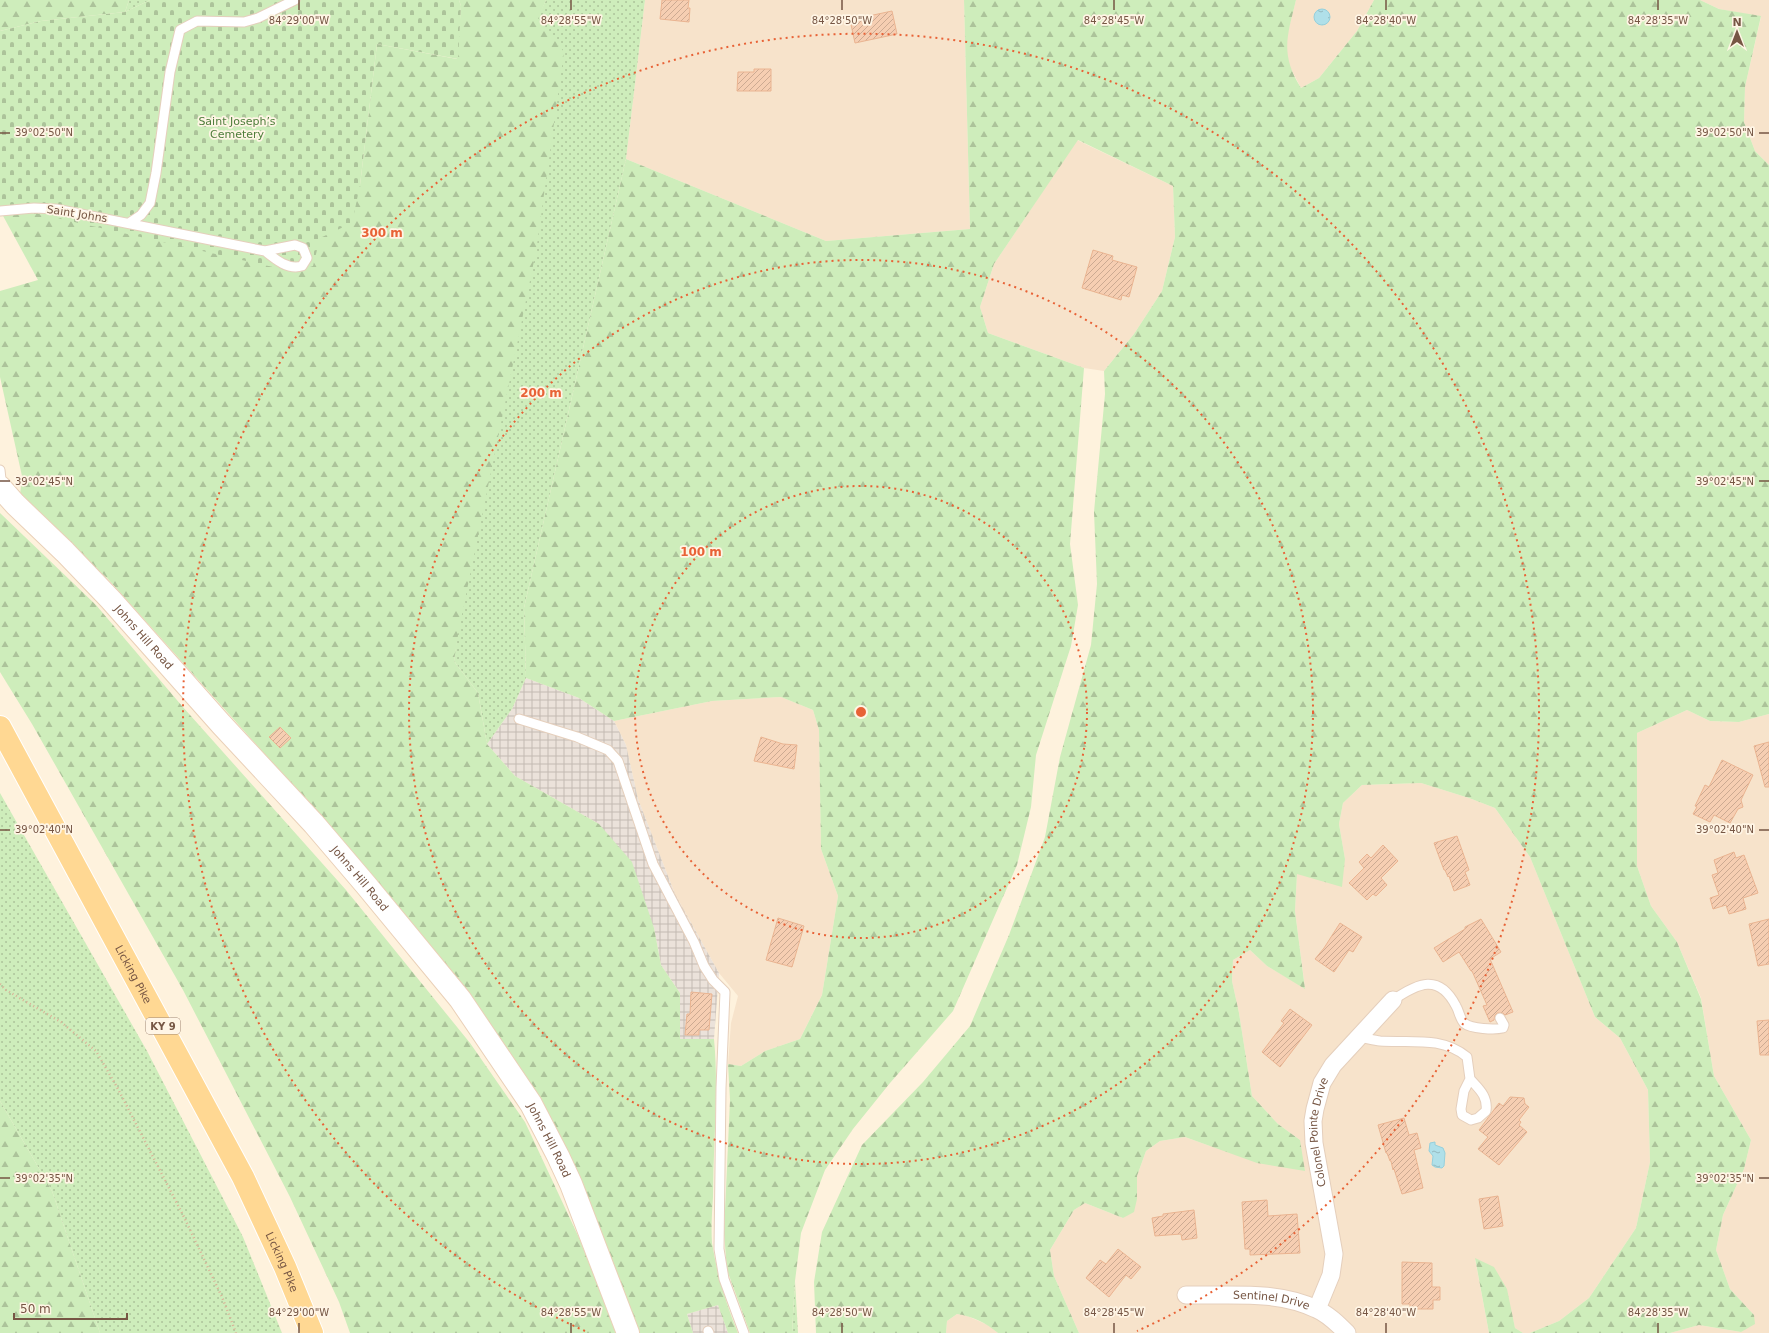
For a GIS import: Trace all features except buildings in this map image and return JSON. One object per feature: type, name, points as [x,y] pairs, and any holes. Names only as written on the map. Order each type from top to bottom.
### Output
[{"type":"main road","name":"Johns Hill Road","points":[[1,482],[111,600],[221,724],[314,824],[460,998],[531,1104],[555,1149],[628,1333]]},
{"type":"main road","name":"Licking Pike","points":[[0,726],[243,1177],[285,1267],[312,1333]]},
{"type":"street","name":"Colonel Pointe Drive","points":[[1317,1309],[1331,1275],[1334,1254],[1314,1143],[1313,1122],[1315,1109],[1322,1083],[1333,1065],[1393,1000]]},
{"type":"street","name":"Sentinel Drive","points":[[1186,1295],[1282,1298],[1317,1309],[1347,1333]]},
{"type":"lane","points":[[129,223],[141,215],[150,203],[156,173],[170,72],[180,30],[197,21],[244,22],[258,18],[295,0]]},
{"type":"lane","name":"Saint Johns","points":[[0,211],[34,208],[56,209],[265,250]]},
{"type":"lane","points":[[519,719],[577,737],[608,750],[618,761],[653,864],[694,942],[704,966],[713,980],[725,992],[721,1088],[719,1249],[724,1279],[744,1333]]},
{"type":"lane","points":[[1393,1000],[1409,989],[1420,984],[1431,984],[1441,986],[1451,996],[1462,1022],[1467,1025],[1497,1029],[1503,1028],[1504,1025],[1500,1018]]},
{"type":"lane","points":[[1358,1037],[1379,1041],[1419,1041],[1440,1043],[1458,1049],[1467,1057],[1470,1079]]},
{"type":"path","points":[[0,984],[6,990],[61,1022],[96,1052],[117,1087],[184,1217],[222,1297],[236,1333]]},
{"type":"shaded area","points":[[645,0],[964,0],[970,229],[826,241],[626,159]]},
{"type":"shaded area","points":[[1296,0],[1374,0],[1357,31],[1319,78],[1301,88],[1287,61],[1287,35]]},
{"type":"shaded area","points":[[1700,0],[1769,0],[1769,165],[1755,151],[1744,122],[1745,87],[1761,17],[1719,9]]},
{"type":"shaded area","points":[[1077,140],[1173,186],[1175,237],[1162,291],[1134,334],[1104,371],[1084,368],[988,333],[980,307],[994,264]]},
{"type":"shaded area","points":[[526,678],[579,698],[614,721],[626,745],[638,799],[675,894],[719,973],[714,1039],[680,1039],[680,993],[661,965],[654,928],[599,824],[515,776],[487,744],[512,709]]},
{"type":"shaded area","points":[[781,697],[813,710],[819,730],[821,849],[838,896],[822,995],[800,1039],[765,1051],[741,1066],[728,1064],[731,1023],[738,996],[719,973],[675,894],[638,799],[626,745],[614,721],[712,701]]},
{"type":"shaded area","points":[[1687,710],[1710,721],[1739,722],[1769,714],[1769,1333],[1670,1333],[1699,1325],[1741,1332],[1754,1315],[1730,1289],[1716,1250],[1723,1215],[1744,1169],[1751,1140],[1714,1076],[1701,998],[1677,942],[1651,906],[1637,866],[1637,733]]},
{"type":"shaded area","points":[[1421,783],[1495,808],[1530,857],[1595,1017],[1620,1038],[1648,1090],[1650,1162],[1636,1228],[1589,1298],[1559,1321],[1530,1333],[1523,1333],[1515,1328],[1511,1310],[1475,1259],[1489,1333],[1079,1333],[1054,1276],[1050,1250],[1074,1210],[1085,1203],[1123,1218],[1137,1199],[1137,1176],[1146,1151],[1160,1141],[1185,1137],[1210,1146],[1300,1140],[1278,1124],[1252,1096],[1239,1013],[1232,981],[1233,960],[1250,950],[1267,966],[1305,988],[1295,911],[1297,874],[1345,859],[1339,824],[1343,803],[1362,785]]},
{"type":"shaded area","points":[[718,1305],[728,1333],[693,1333],[687,1314]]},
{"type":"shaded area","points":[[957,1314],[965,1315],[988,1325],[998,1333],[946,1333],[947,1321]]},
{"type":"green space","points":[[0,0],[129,0],[125,12],[41,21],[0,31]]},
{"type":"green space","points":[[129,0],[150,0],[125,12]]},
{"type":"green space","name":"Saint Joseph’s Cemetery","points":[[150,0],[459,0],[461,6],[458,59],[377,44],[360,185],[352,223],[320,238],[313,266],[295,272],[39,214],[0,214],[0,31],[41,21],[125,12]]},
{"type":"green space","points":[[459,0],[546,0],[538,19],[564,52],[536,251],[459,629],[454,661],[478,693],[487,744],[515,776],[599,824],[632,862],[654,928],[661,965],[680,993],[680,1039],[714,1039],[716,1098],[712,1243],[722,1289],[738,1333],[728,1333],[718,1305],[687,1314],[693,1333],[638,1333],[580,1176],[540,1102],[314,809],[107,578],[68,543],[20,495],[22,476],[0,377],[0,291],[38,280],[2,214],[39,214],[320,238],[360,185],[377,44],[457,59],[461,6]]},
{"type":"green space","points":[[546,0],[645,0],[626,159],[524,608],[526,678],[512,709],[487,744],[478,693],[454,661],[537,19]]},
{"type":"green space","points":[[964,0],[1296,0],[1287,45],[1290,65],[1301,88],[1319,78],[1357,31],[1374,0],[1700,0],[1719,9],[1761,16],[1745,87],[1744,122],[1755,151],[1769,165],[1769,714],[1739,722],[1710,721],[1687,710],[1637,733],[1637,866],[1651,906],[1677,942],[1701,999],[1714,1076],[1751,1140],[1744,1169],[1723,1215],[1716,1250],[1730,1289],[1754,1315],[1755,1324],[1741,1332],[1699,1325],[1670,1333],[1530,1333],[1559,1321],[1589,1298],[1636,1228],[1650,1162],[1648,1090],[1620,1038],[1595,1017],[1530,857],[1495,808],[1421,783],[1362,785],[1343,803],[1339,824],[1345,859],[1342,887],[1297,874],[1295,911],[1305,989],[1267,966],[1250,950],[1233,960],[1232,981],[1239,1013],[1252,1096],[1278,1124],[1300,1140],[1305,1171],[1257,1163],[1185,1137],[1160,1141],[1146,1151],[1137,1176],[1137,1199],[1134,1212],[1123,1218],[1085,1203],[1074,1210],[1050,1250],[1054,1276],[1079,1333],[998,1333],[979,1320],[957,1314],[947,1321],[946,1333],[816,1333],[814,1282],[822,1232],[862,1145],[923,1082],[970,1026],[1009,935],[1045,837],[1060,757],[1091,645],[1097,584],[1094,512],[1105,394],[1104,371],[1134,334],[1162,291],[1175,237],[1173,186],[1078,140],[994,264],[980,307],[988,333],[1084,368],[1070,544],[1078,605],[1071,646],[1036,755],[1031,807],[1017,865],[953,1011],[890,1083],[853,1129],[825,1170],[801,1233],[795,1281],[792,1333],[750,1333],[727,1270],[724,1233],[730,1100],[728,1064],[741,1066],[765,1051],[800,1039],[822,995],[838,896],[821,849],[819,730],[813,710],[781,697],[712,701],[614,721],[579,698],[526,678],[524,608],[626,159],[826,241],[970,229]]},
{"type":"green space","points":[[0,513],[96,605],[182,706],[346,890],[470,1043],[525,1122],[580,1240],[616,1333],[350,1333],[339,1302],[290,1197],[183,990],[32,724],[0,672]]},
{"type":"green space","points":[[0,793],[147,1051],[243,1237],[282,1333],[100,1333],[52,1191],[0,1101]]},
{"type":"green space","points":[[0,1101],[52,1191],[100,1333],[0,1333]]},
{"type":"green space","points":[[1475,1258],[1494,1267],[1507,1289],[1515,1328],[1523,1333],[1489,1333]]},
{"type":"green space","points":[[795,1281],[798,1333],[792,1333]]},
{"type":"water","points":[[1319,9],[1325,9],[1330,14],[1328,23],[1325,25],[1319,25],[1314,20],[1314,14]]},
{"type":"water","points":[[1435,1142],[1435,1145],[1443,1148],[1445,1153],[1444,1166],[1442,1168],[1432,1165],[1433,1156],[1429,1151],[1430,1143]]}]
